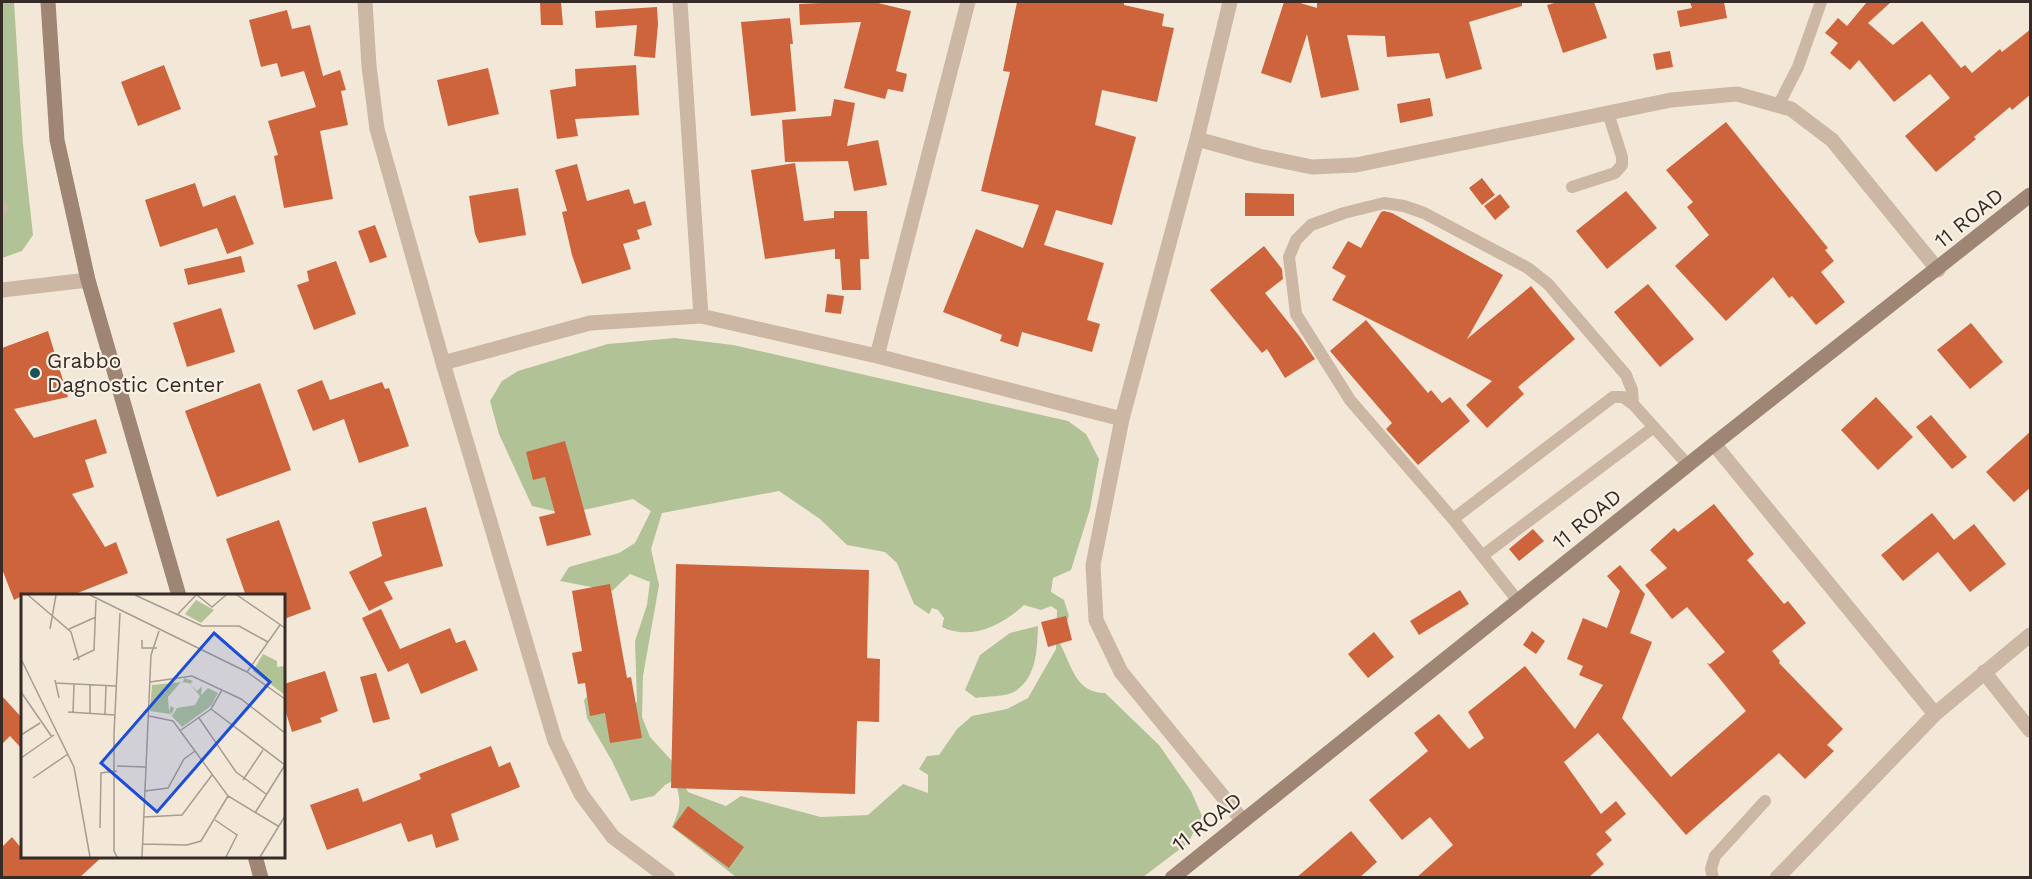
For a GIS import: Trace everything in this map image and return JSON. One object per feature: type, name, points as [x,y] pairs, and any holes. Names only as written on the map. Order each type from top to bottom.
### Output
[{"type":"street","points":[[48,2],[57,140],[87,280],[178,594]]},
{"type":"street","points":[[365,2],[369,66],[377,129],[443,363],[555,741],[581,794],[613,837],[668,878]]},
{"type":"street","points":[[680,2],[701,316]]},
{"type":"street","points":[[877,356],[968,2]]},
{"type":"street","points":[[1230,2],[1197,139],[1122,419],[1093,564],[1096,620],[1120,672],[1243,821]]},
{"type":"street","points":[[1197,139],[1312,167],[1356,165],[1671,100],[1737,94],[1791,109],[1832,140],[1938,270]]},
{"type":"street","name":"11 ROAD","points":[[1172,878],[1714,444],[2031,195]]},
{"type":"street","points":[[2,290],[87,280]]},
{"type":"street","points":[[443,363],[590,323],[701,316],[877,356],[1122,419]]},
{"type":"street","points":[[1714,444],[1935,714]]},
{"type":"street","points":[[1777,878],[1935,714],[2031,635]]},
{"type":"street","points":[[1984,672],[2031,730]]},
{"type":"street","points":[[256,858],[261,878]]},
{"type":"lane","points":[[1778,106],[1798,67],[1821,2]]},
{"type":"lane","points":[[1572,187],[1615,173],[1622,165],[1622,157],[1608,113]]},
{"type":"lane","points":[[1518,601],[1453,519],[1350,400],[1296,314],[1289,257],[1296,240],[1311,225],[1344,213],[1384,203],[1404,206],[1424,213],[1528,268],[1548,284],[1626,375],[1632,390],[1633,404]]},
{"type":"lane","points":[[1453,519],[1613,397],[1623,397],[1633,404],[1689,465]]},
{"type":"lane","points":[[1482,556],[1654,427]]},
{"type":"lane","points":[[1713,878],[1711,869],[1715,856],[1765,801]]},
{"type":"green space","points":[[2,2],[14,2],[23,144],[33,235],[22,251],[2,258]]},
{"type":"green space","points":[[675,338],[733,345],[1068,421],[1086,434],[1099,459],[1090,509],[1071,570],[1053,578],[1051,592],[1064,600],[1069,616],[1059,642],[1081,683],[1095,692],[1105,693],[1159,745],[1191,791],[1202,816],[1188,843],[1143,877],[736,877],[672,827],[679,804],[674,780],[654,796],[631,801],[612,761],[587,718],[584,700],[597,686],[626,705],[637,702],[635,641],[647,605],[650,582],[630,574],[612,591],[560,581],[569,567],[619,553],[635,543],[651,511],[633,499],[566,514],[532,506],[499,434],[490,401],[502,381],[518,371],[608,344]],"holes":[[[779,491],[820,519],[847,545],[885,552],[897,563],[914,604],[929,614],[932,608],[938,610],[944,618],[942,627],[964,632],[986,629],[1006,619],[1024,605],[1041,610],[1051,606],[1057,610],[1056,649],[1028,698],[1007,709],[972,716],[957,729],[939,755],[927,756],[919,769],[928,775],[928,793],[903,784],[868,815],[821,817],[741,796],[726,806],[688,792],[672,761],[650,737],[642,717],[643,676],[659,585],[651,549],[662,513]]]},
{"type":"green space","points":[[1038,626],[1034,663],[1022,686],[1010,694],[976,698],[965,690],[980,655],[1010,633]]},
{"type":"building","points":[[540,2],[561,2],[563,25],[541,25]]},
{"type":"building","points":[[874,2],[911,11],[896,71],[907,74],[903,92],[888,89],[885,99],[844,88],[861,22],[800,25],[799,4]]},
{"type":"building","points":[[1017,2],[1124,2],[1124,5],[1164,14],[1162,26],[1174,28],[1157,102],[1102,90],[1095,125],[1136,137],[1112,225],[1056,210],[1044,245],[1104,263],[1087,320],[1100,324],[1092,352],[1022,332],[1018,347],[1000,341],[1002,335],[943,312],[976,229],[1023,248],[1039,205],[981,191],[1010,72],[1003,71]]},
{"type":"building","points":[[1284,2],[1297,2],[1317,8],[1317,2],[1522,2],[1522,6],[1469,22],[1482,69],[1446,79],[1439,53],[1387,57],[1385,36],[1347,35],[1359,90],[1321,98],[1307,34],[1291,83],[1261,73]]},
{"type":"building","points":[[1558,2],[1594,2],[1607,38],[1563,53],[1547,5]]},
{"type":"building","points":[[1690,2],[1724,2],[1727,18],[1680,27],[1677,11],[1692,8]]},
{"type":"building","points":[[1867,2],[1891,2],[1868,23],[1893,45],[1922,21],[1961,68],[1965,65],[1972,73],[2000,49],[2002,52],[2031,29],[2031,94],[2012,110],[2010,107],[1936,172],[1905,136],[1950,98],[1930,74],[1894,102],[1859,60],[1850,70],[1830,53],[1838,43],[1825,33],[1838,18],[1847,26]]},
{"type":"building","points":[[657,7],[655,58],[634,56],[637,25],[596,28],[595,11]]},
{"type":"building","points":[[287,10],[292,29],[310,25],[323,76],[340,70],[346,90],[341,91],[348,125],[320,131],[333,199],[284,208],[274,156],[278,155],[268,121],[316,107],[304,71],[281,77],[277,63],[261,67],[249,20]]},
{"type":"building","points":[[790,18],[796,111],[751,116],[741,22]]},
{"type":"building","points":[[1670,51],[1673,67],[1656,70],[1653,54]]},
{"type":"building","points":[[164,65],[181,109],[138,126],[121,82]]},
{"type":"building","points":[[636,65],[639,115],[575,119],[578,136],[557,139],[550,90],[576,86],[575,69]]},
{"type":"building","points":[[488,68],[499,114],[448,126],[437,80]]},
{"type":"building","points":[[1430,98],[1433,116],[1400,123],[1397,104]]},
{"type":"building","points":[[834,99],[855,103],[847,146],[878,140],[887,185],[854,191],[848,161],[785,162],[782,120],[831,116]]},
{"type":"building","points":[[1726,122],[1828,248],[1825,250],[1834,261],[1821,272],[1845,302],[1816,325],[1792,296],[1789,298],[1773,277],[1726,321],[1675,266],[1709,235],[1687,207],[1693,202],[1666,170]]},
{"type":"building","points":[[795,163],[804,221],[834,218],[834,211],[867,211],[869,259],[860,259],[861,290],[842,290],[840,259],[835,259],[835,249],[765,259],[751,170]]},
{"type":"building","points":[[577,164],[587,201],[629,189],[634,204],[645,201],[652,225],[637,230],[640,239],[623,244],[631,269],[582,284],[572,255],[562,212],[567,211],[555,170]]},
{"type":"building","points":[[1482,178],[1495,195],[1482,205],[1469,188]]},
{"type":"building","points":[[195,183],[203,207],[235,195],[254,244],[227,254],[217,228],[160,247],[145,200]]},
{"type":"building","points":[[518,188],[526,235],[479,243],[475,234],[469,196]]},
{"type":"building","points":[[1626,191],[1657,228],[1607,269],[1576,231]]},
{"type":"building","points":[[1245,193],[1294,194],[1294,216],[1245,216]]},
{"type":"building","points":[[1500,194],[1510,207],[1495,220],[1484,206]]},
{"type":"building","points":[[1381,212],[1392,213],[1503,275],[1467,339],[1531,286],[1575,339],[1518,387],[1524,394],[1487,428],[1466,405],[1492,381],[1332,300],[1346,276],[1332,268],[1348,241],[1361,248]]},
{"type":"building","points":[[375,225],[387,257],[370,263],[358,231]]},
{"type":"building","points":[[1264,246],[1282,269],[1283,279],[1265,293],[1315,359],[1285,378],[1267,349],[1262,353],[1210,290]]},
{"type":"building","points":[[241,256],[245,272],[188,285],[184,269]]},
{"type":"building","points":[[336,261],[356,314],[314,330],[297,285],[309,281],[307,271]]},
{"type":"building","points":[[1648,284],[1694,339],[1660,367],[1614,312]]},
{"type":"building","points":[[827,294],[844,296],[841,314],[825,312]]},
{"type":"building","points":[[221,308],[235,352],[187,367],[173,323]]},
{"type":"building","points":[[1366,320],[1428,393],[1431,390],[1442,403],[1450,397],[1470,421],[1418,465],[1386,429],[1392,423],[1330,351]]},
{"type":"building","points":[[1971,323],[2003,362],[1970,389],[1937,350]]},
{"type":"building","points":[[48,331],[68,397],[14,409],[34,438],[96,419],[107,453],[85,460],[94,487],[72,494],[105,547],[116,542],[128,573],[75,594],[21,594],[21,596],[14,600],[2,569],[2,348]]},
{"type":"building","points":[[322,380],[330,400],[382,382],[385,389],[389,388],[409,446],[359,463],[344,419],[313,431],[297,390]]},
{"type":"building","points":[[260,383],[291,470],[217,497],[185,411]]},
{"type":"building","points":[[1876,397],[1913,437],[1878,470],[1841,430]]},
{"type":"building","points":[[1931,415],[1967,457],[1952,469],[1916,427]]},
{"type":"building","points":[[2031,431],[2031,487],[2014,502],[1986,472]]},
{"type":"building","points":[[565,441],[591,535],[547,546],[539,517],[555,513],[545,477],[533,480],[526,452]]},
{"type":"building","points":[[1714,504],[1754,554],[1747,560],[1784,604],[1788,601],[1806,623],[1772,651],[1780,661],[1779,663],[1843,729],[1827,745],[1834,751],[1805,779],[1779,753],[1686,835],[1598,733],[1564,762],[1601,814],[1616,801],[1626,814],[1605,832],[1612,840],[1596,854],[1604,864],[1588,878],[1416,878],[1453,845],[1430,817],[1402,840],[1369,800],[1428,751],[1414,733],[1439,714],[1469,749],[1484,738],[1468,712],[1525,666],[1575,729],[1603,685],[1579,675],[1583,666],[1567,659],[1583,618],[1607,628],[1620,591],[1607,576],[1620,565],[1645,594],[1630,633],[1652,642],[1622,718],[1671,777],[1746,711],[1707,663],[1710,664],[1725,652],[1687,607],[1672,619],[1645,585],[1667,568],[1650,550],[1674,528],[1678,532]]},
{"type":"building","points":[[426,507],[443,566],[384,582],[393,599],[369,611],[349,572],[382,556],[372,522]]},
{"type":"building","points":[[1932,513],[1954,540],[1974,524],[2006,564],[1970,592],[1938,552],[1903,581],[1881,555]]},
{"type":"building","points":[[279,520],[311,609],[285,619],[285,594],[245,594],[226,539]]},
{"type":"building","points":[[1533,529],[1544,541],[1519,561],[1509,549]]},
{"type":"building","points":[[676,564],[869,570],[867,658],[880,659],[879,722],[857,721],[855,794],[671,788]]},
{"type":"building","points":[[610,584],[627,678],[631,677],[642,738],[610,743],[605,713],[590,716],[585,683],[578,684],[572,653],[582,651],[572,591]]},
{"type":"building","points":[[1460,590],[1469,604],[1419,635],[1410,621]]},
{"type":"building","points":[[381,609],[400,649],[450,628],[456,643],[465,640],[478,670],[421,694],[408,663],[388,672],[362,618]]},
{"type":"building","points":[[1066,616],[1072,640],[1048,647],[1041,622]]},
{"type":"building","points":[[1532,631],[1545,641],[1536,654],[1523,645]]},
{"type":"building","points":[[1374,632],[1394,657],[1368,678],[1348,654]]},
{"type":"building","points":[[325,671],[338,711],[320,718],[322,722],[292,732],[285,709],[285,684]]},
{"type":"building","points":[[376,673],[390,719],[373,723],[360,677]]},
{"type":"building","points":[[2,696],[21,717],[21,748],[10,736],[2,744]]},
{"type":"building","points":[[491,746],[499,767],[510,762],[520,787],[451,814],[459,840],[436,848],[432,834],[408,842],[401,823],[327,850],[310,805],[358,788],[363,802],[421,779],[419,774]]},
{"type":"building","points":[[688,806],[744,847],[729,868],[673,827]]},
{"type":"building","points":[[1351,831],[1377,862],[1359,878],[1296,878]]},
{"type":"building","points":[[12,837],[21,848],[21,858],[101,858],[79,878],[2,878],[2,847]]},
{"type":"place","name":"Grabbo Dagnostic Center","points":[[35,373]]}]
